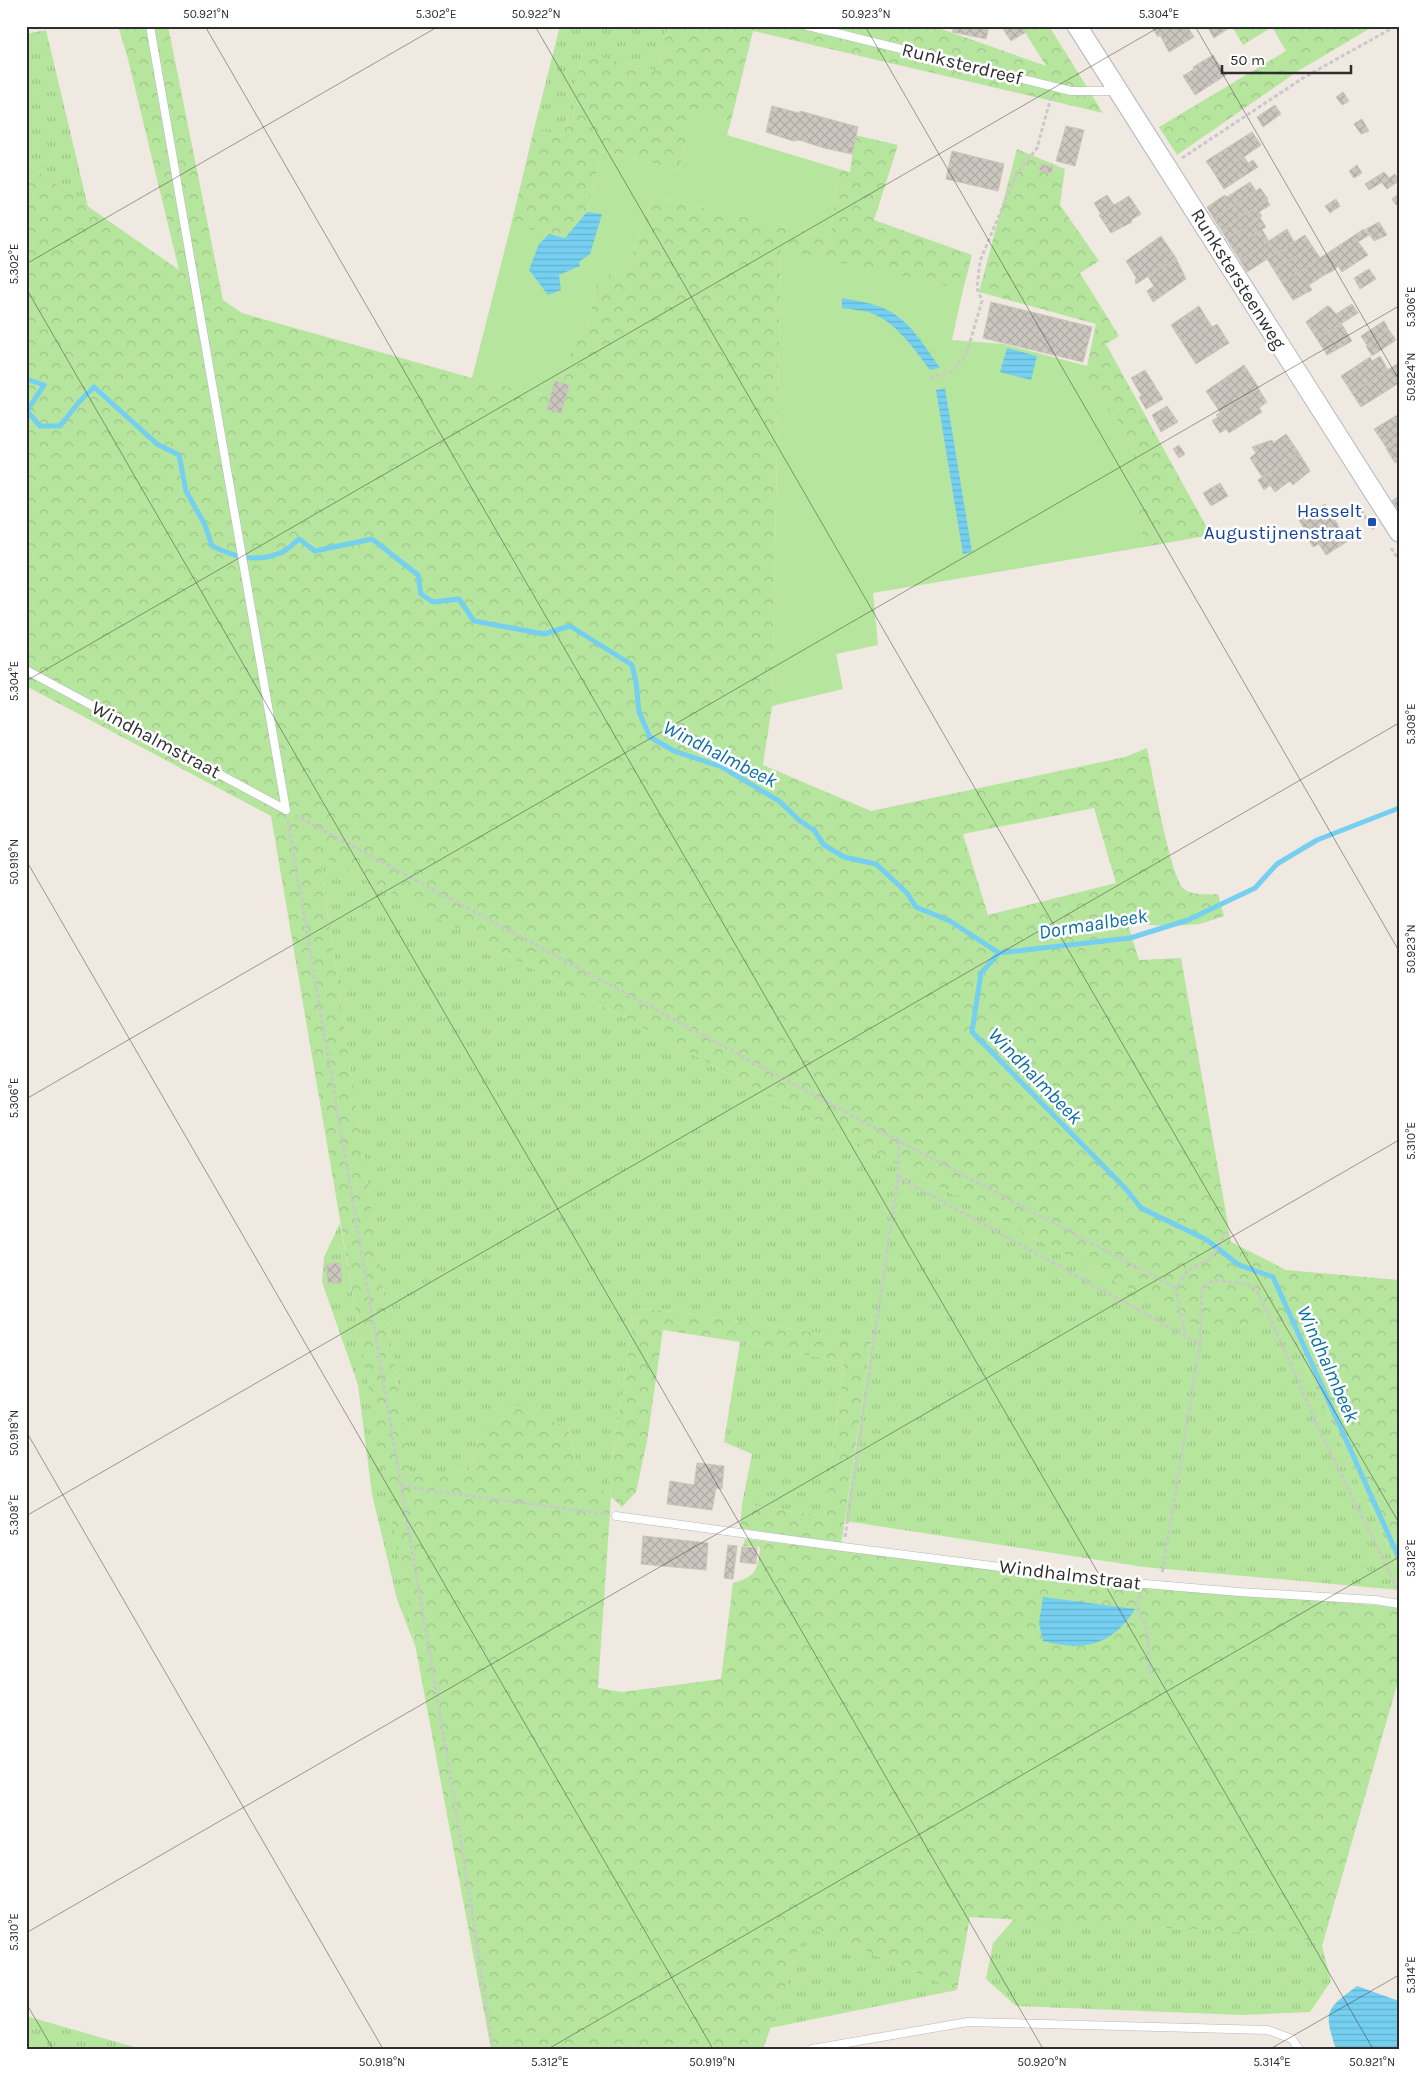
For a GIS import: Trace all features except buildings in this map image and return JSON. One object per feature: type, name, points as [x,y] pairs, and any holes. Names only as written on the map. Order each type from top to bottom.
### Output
[{"type":"street","name":"Runkstersteenweg","points":[[1077,26],[1399,532]]},
{"type":"lane","points":[[150,26],[286,810]]},
{"type":"lane","name":"Runksterdreef","points":[[808,26],[1071,91],[1119,91]]},
{"type":"lane","name":"Windhalmstraat","points":[[26,670],[286,810]]},
{"type":"lane","name":"Windhalmstraat","points":[[616,1516],[843,1547],[1146,1584],[1375,1600],[1399,1604]]},
{"type":"lane","points":[[812,2049],[968,2022],[1268,2030],[1292,2039],[1299,2049]]},
{"type":"path","points":[[1168,168],[1303,78],[1396,26]]},
{"type":"path","points":[[930,378],[951,372],[966,355],[982,301],[977,288],[980,261],[1016,175],[1037,148],[1053,86]]},
{"type":"path","points":[[286,810],[899,1141],[1176,1288]]},
{"type":"path","points":[[286,810],[456,1809],[494,2049]]},
{"type":"path","points":[[843,1547],[898,1177],[899,1141]]},
{"type":"path","points":[[898,1177],[1200,1344]]},
{"type":"path","points":[[1186,1336],[1176,1288],[1188,1270],[1210,1259],[1227,1230]]},
{"type":"path","points":[[1160,1585],[1200,1344],[1202,1288],[1214,1280],[1241,1283],[1255,1287],[1323,1438],[1399,1592]]},
{"type":"path","points":[[401,1485],[616,1516]]},
{"type":"path","points":[[1146,1584],[1136,1604],[1147,1629],[1150,1678]]},
{"type":"green space","points":[[118,26],[168,26],[223,300],[242,313],[472,378],[543,395],[588,325],[597,279],[627,268],[653,197],[782,225],[830,238],[839,169],[850,172],[855,135],[898,145],[874,220],[972,255],[963,290],[781,250],[772,706],[763,765],[871,811],[1125,757],[1147,748],[1167,845],[1179,880],[1184,889],[1192,893],[1218,894],[1224,916],[1200,924],[1171,926],[1128,924],[1139,960],[1181,958],[1231,1242],[1286,1270],[1399,1280],[1399,1570],[1281,1313],[1215,1335],[319,854],[411,1476],[470,1470],[481,1432],[510,1402],[568,1428],[579,1474],[611,1496],[609,1477],[635,1309],[666,1310],[871,1341],[841,1545],[740,1528],[742,1504],[825,1516],[844,1362],[740,1342],[663,1330],[647,1441],[636,1492],[622,1507],[611,1497],[598,1688],[622,1692],[721,1679],[733,1583],[751,1575],[758,1562],[760,1547],[743,1546],[745,1539],[1152,1588],[1399,1608],[1399,1678],[1322,1946],[1295,1935],[970,1917],[957,1990],[807,1926],[763,2049],[491,2049],[387,1495],[271,816],[26,686],[26,163],[179,270],[128,59]],"holes":[[[1094,808],[1116,883],[988,915],[963,834]]]},
{"type":"green space","points":[[560,26],[668,26],[657,71],[583,53],[563,136],[534,129]]},
{"type":"green space","points":[[668,26],[933,26],[1046,66],[1021,26],[1049,26],[1103,113],[753,31],[731,121],[693,112],[679,170],[602,151],[580,241],[511,225],[534,129],[563,136],[583,53],[657,71]]},
{"type":"green space","points":[[1232,26],[1374,26],[1298,71],[1177,155],[1159,127],[1286,51],[1272,27],[1243,45]]},
{"type":"green space","points":[[46,30],[88,207],[26,163],[26,34]]},
{"type":"green space","points":[[693,112],[731,121],[727,135],[839,169],[830,238],[782,225],[653,197],[627,268],[597,279],[588,325],[544,395],[472,378],[511,225],[580,241],[602,151],[679,170]]},
{"type":"green space","points":[[1017,149],[1065,169],[1060,205],[1099,261],[1080,273],[1119,336],[1106,344],[1211,535],[1144,547],[1136,494],[1133,447],[1118,421],[1087,386],[1087,366],[1096,324],[979,292]]},
{"type":"green space","points":[[781,249],[963,290],[952,340],[1004,344],[1087,366],[1087,386],[1118,421],[1133,447],[1136,494],[1144,547],[873,593],[878,645],[836,654],[843,689],[772,706]]},
{"type":"green space","points":[[319,854],[1215,1335],[1281,1313],[1399,1570],[1399,1590],[1144,1567],[845,1521],[871,1341],[666,1310],[635,1309],[609,1477],[611,1497],[579,1474],[568,1428],[481,1432],[470,1470],[411,1477]]},
{"type":"green space","points":[[340,1223],[415,1646],[397,1599],[372,1494],[358,1385],[322,1282],[324,1257]]},
{"type":"green space","points":[[740,1342],[844,1362],[825,1516],[742,1504],[752,1454],[724,1442]]},
{"type":"green space","points":[[1014,1919],[1295,1935],[1322,1946],[1331,1981],[1310,2012],[1242,2015],[1016,2006],[986,1979],[993,1943]]},
{"type":"green space","points":[[807,1926],[957,1990],[770,2028]]},
{"type":"green space","points":[[26,2016],[141,2049],[26,2049]]},
{"type":"water","points":[[587,212],[602,214],[590,254],[579,262],[580,266],[559,275],[561,290],[548,295],[529,270],[539,244],[549,234],[565,238]]},
{"type":"water","points":[[842,298],[879,306],[899,317],[918,337],[940,368],[930,370],[903,336],[887,321],[865,311],[842,308]]},
{"type":"water","points":[[1007,348],[1037,356],[1031,380],[1000,372]]},
{"type":"water","points":[[945,388],[972,552],[963,554],[936,390]]},
{"type":"water","points":[[1043,1597],[1135,1609],[1124,1624],[1110,1636],[1093,1643],[1066,1646],[1043,1641],[1039,1623]]},
{"type":"water","points":[[1357,1986],[1399,2001],[1399,2049],[1336,2049],[1329,2026],[1330,2012],[1339,2000]]},
{"type":"waterway","name":"Windhalmbeek","points":[[26,379],[44,385],[27,411],[40,426],[60,426],[94,387],[157,444],[179,455],[186,491],[205,525],[212,546],[220,550],[237,556],[262,558],[283,552],[299,539],[315,551],[372,539],[418,575],[421,594],[433,602],[459,599],[474,621],[544,634],[570,626],[632,665],[639,712],[650,737],[674,751],[722,767],[779,801],[800,821],[814,830],[824,845],[844,857],[876,864],[907,893],[916,907],[950,921],[999,953],[981,973],[972,1032],[1126,1189],[1141,1208],[1207,1240],[1239,1265],[1273,1277],[1399,1558]]},
{"type":"waterway","name":"Dormaalbeek","points":[[999,953],[1130,938],[1188,920],[1255,888],[1277,864],[1317,840],[1399,808]]},
{"type":"place","name":"Hasselt Augustijnenstraat","points":[[1372,522]]}]
